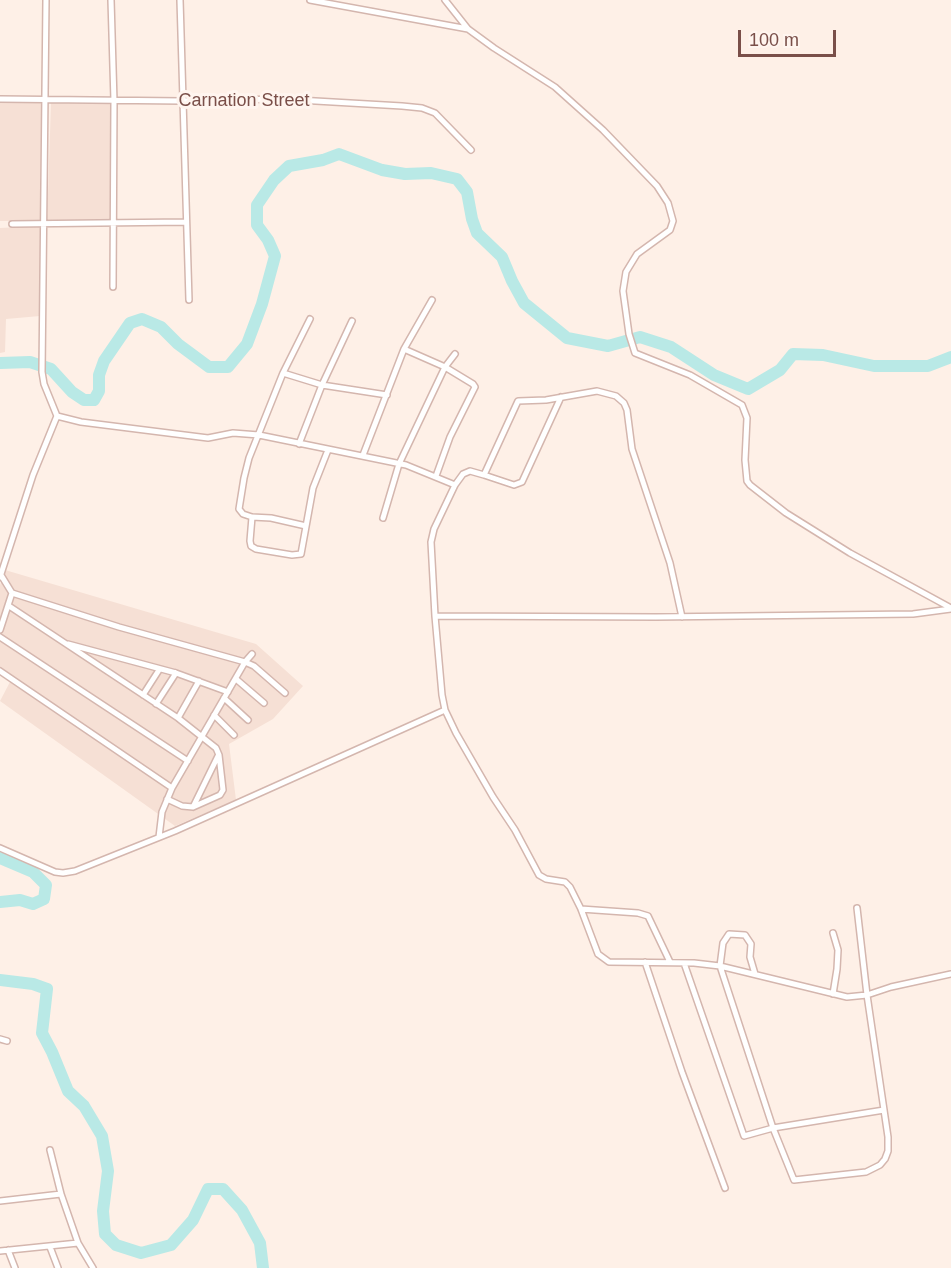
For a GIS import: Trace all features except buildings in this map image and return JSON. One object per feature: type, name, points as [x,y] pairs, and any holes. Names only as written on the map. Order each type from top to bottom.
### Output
[{"type":"street","points":[[46,0],[42,372],[44,384],[57,416],[33,475],[0,576],[12,593],[119,627],[245,662],[254,666],[285,693]]},
{"type":"street","points":[[111,0],[114,101],[113,287]]},
{"type":"street","points":[[180,0],[189,300]]},
{"type":"street","points":[[310,0],[468,29]]},
{"type":"street","points":[[445,0],[468,29],[563,93],[603,130],[657,186],[668,203],[673,221],[670,230],[637,254],[626,272],[623,291],[629,334],[632,347],[639,356],[690,375],[742,405],[747,418],[744,460],[747,481],[750,485],[786,513],[850,553],[951,608]]},
{"type":"street","name":"Carnation Street","points":[[0,99],[45,101],[281,99],[422,108],[435,114],[471,150]]},
{"type":"street","points":[[12,224],[186,222]]},
{"type":"street","points":[[363,455],[404,349],[432,300]]},
{"type":"street","points":[[306,526],[271,518],[252,518],[240,511],[239,506],[246,468],[283,373],[310,319]]},
{"type":"street","points":[[299,444],[322,385],[352,321]]},
{"type":"street","points":[[404,349],[445,367],[475,387],[450,437],[436,476]]},
{"type":"street","points":[[383,518],[399,464],[445,367],[455,354]]},
{"type":"street","points":[[283,373],[322,385],[387,395]]},
{"type":"street","points":[[484,475],[518,400],[546,400],[597,391],[616,396],[624,403],[627,410],[632,449],[670,563],[682,617]]},
{"type":"street","points":[[561,397],[522,482],[514,485],[466,471],[455,485],[434,529],[431,542],[435,616],[445,710],[539,875],[568,884],[581,909],[594,946],[603,959],[609,962],[670,962],[720,966],[847,997],[867,995],[891,987],[951,974]]},
{"type":"street","points":[[57,416],[81,422],[208,438],[233,433],[259,435],[399,464],[455,485]]},
{"type":"street","points":[[252,518],[251,546],[256,549],[292,555],[302,552],[313,488],[328,450]]},
{"type":"street","points":[[0,630],[12,593]]},
{"type":"street","points":[[9,606],[178,718],[212,744],[219,755],[222,793],[216,798],[193,807],[166,800]]},
{"type":"street","points":[[435,616],[682,617],[913,614],[951,608]]},
{"type":"street","points":[[0,637],[188,761]]},
{"type":"street","points":[[61,642],[176,673],[228,692]]},
{"type":"street","points":[[159,837],[162,812],[172,788],[245,662],[252,654]]},
{"type":"street","points":[[143,695],[159,670]]},
{"type":"street","points":[[0,671],[172,788]]},
{"type":"street","points":[[156,704],[176,673]]},
{"type":"street","points":[[236,679],[264,703]]},
{"type":"street","points":[[178,718],[199,681]]},
{"type":"street","points":[[224,698],[248,720]]},
{"type":"street","points":[[0,848],[55,872],[75,871],[159,837],[445,710]]},
{"type":"street","points":[[214,715],[234,735]]},
{"type":"street","points":[[193,807],[219,755]]},
{"type":"street","points":[[755,974],[750,957],[750,944],[745,934],[729,934],[723,943],[720,966],[773,1128],[794,1180],[866,1172],[880,1165],[888,1151],[888,1137],[857,908]]},
{"type":"street","points":[[581,909],[638,913],[648,916],[670,962]]},
{"type":"street","points":[[833,993],[838,950],[834,933]]},
{"type":"street","points":[[645,962],[682,1072],[725,1188]]},
{"type":"street","points":[[684,963],[744,1136],[773,1128],[884,1110]]},
{"type":"street","points":[[50,1150],[61,1194],[78,1243],[93,1268]]},
{"type":"street","points":[[0,1201],[61,1194]]},
{"type":"street","points":[[0,1251],[78,1243]]},
{"type":"street","points":[[50,1247],[58,1268]]},
{"type":"street","points":[[8,1250],[15,1268]]},
{"type":"shaded area","points":[[42,102],[41,221],[0,221],[0,103]]},
{"type":"shaded area","points":[[51,103],[111,103],[112,225],[47,225]]},
{"type":"shaded area","points":[[40,226],[40,316],[6,319],[5,352],[0,353],[0,228]]},
{"type":"shaded area","points":[[5,570],[256,644],[303,686],[273,719],[229,744],[236,800],[175,826],[0,701],[10,682],[0,675],[0,585]]},
{"type":"waterway","points":[[0,363],[30,362],[51,369],[72,392],[84,400],[94,400],[99,391],[99,375],[104,361],[130,323],[142,319],[161,327],[178,344],[209,367],[228,367],[247,344],[262,304],[275,256],[268,240],[257,225],[257,205],[274,180],[289,166],[323,160],[339,154],[382,170],[405,174],[431,173],[457,179],[467,192],[477,233],[502,257],[524,303],[567,338],[608,346],[640,337],[671,347],[714,375],[748,389],[780,370],[793,354],[823,355],[874,366],[928,366],[951,357]]},
{"type":"waterway","points":[[0,858],[33,872],[46,885],[44,899],[33,904],[20,900],[0,902]]},
{"type":"waterway","points":[[0,980],[33,984],[47,989],[42,1033],[68,1091],[84,1106],[102,1136],[108,1171],[103,1211],[105,1234],[116,1245],[141,1253],[171,1245],[193,1220],[208,1189],[223,1189],[242,1210],[260,1243],[263,1268]]}]
